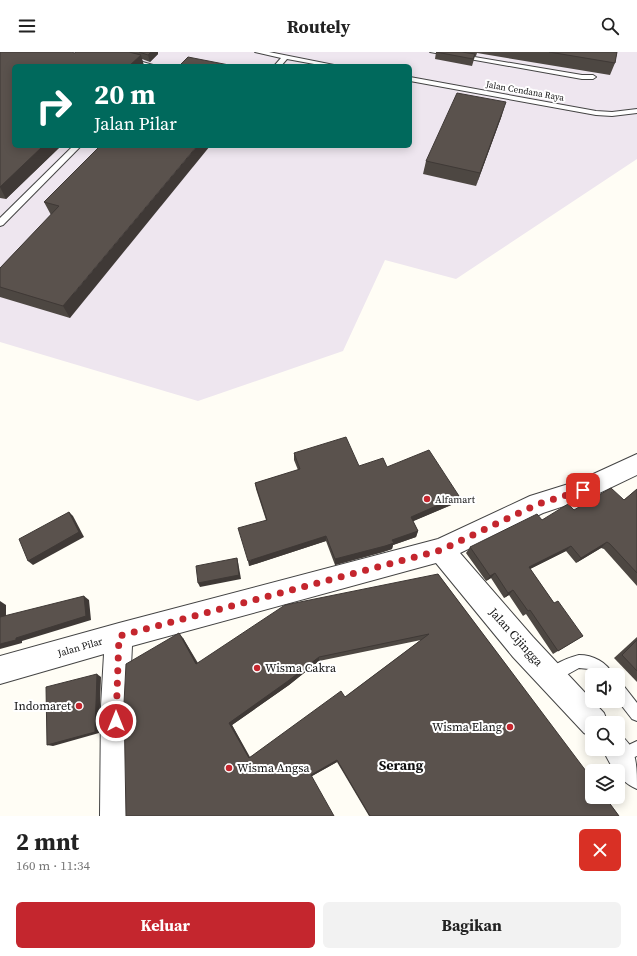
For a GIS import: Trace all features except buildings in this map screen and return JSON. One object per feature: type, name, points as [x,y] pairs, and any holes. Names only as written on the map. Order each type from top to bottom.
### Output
[{"type":"street","name":"Jalan Pilar","points":[[0,670],[119,636],[441,550],[517,513],[538,504],[583,490],[637,464]]},
{"type":"street","name":"Jalan Cijingga","points":[[441,550],[523,647],[552,676],[588,716]]},
{"type":"street","points":[[116,816],[115,706],[119,636]]},
{"type":"lane","points":[[258,52],[325,64]]},
{"type":"lane","points":[[304,60],[310,52]]},
{"type":"lane","points":[[433,52],[582,77],[593,77]]},
{"type":"lane","points":[[279,64],[285,57]]},
{"type":"lane","points":[[123,59],[143,64]]},
{"type":"lane","name":"Jalan Cendana Raya","points":[[412,79],[596,113],[612,114],[637,111]]},
{"type":"lane","points":[[0,222],[75,148]]},
{"type":"lane","points":[[552,676],[566,666],[583,661],[599,665],[601,668]]},
{"type":"lane","points":[[625,699],[637,714]]},
{"type":"shaded area","points":[[0,52],[637,52],[637,159],[456,279],[385,260],[343,351],[198,401],[0,342]]},
{"type":"place","name":"Alfamart","points":[[427,499]]},
{"type":"place","name":"Wisma Cakra","points":[[257,668]]},
{"type":"place","name":"Indomaret","points":[[79,706]]},
{"type":"place","name":"Wisma Elang","points":[[510,727]]},
{"type":"place","name":"Wisma Angsa","points":[[229,768]]},
{"type":"district","name":"Serang","points":[[401,765]]},
{"type":"route","points":[[116,721],[115,706],[119,636],[441,550],[538,504],[583,490]]}]
